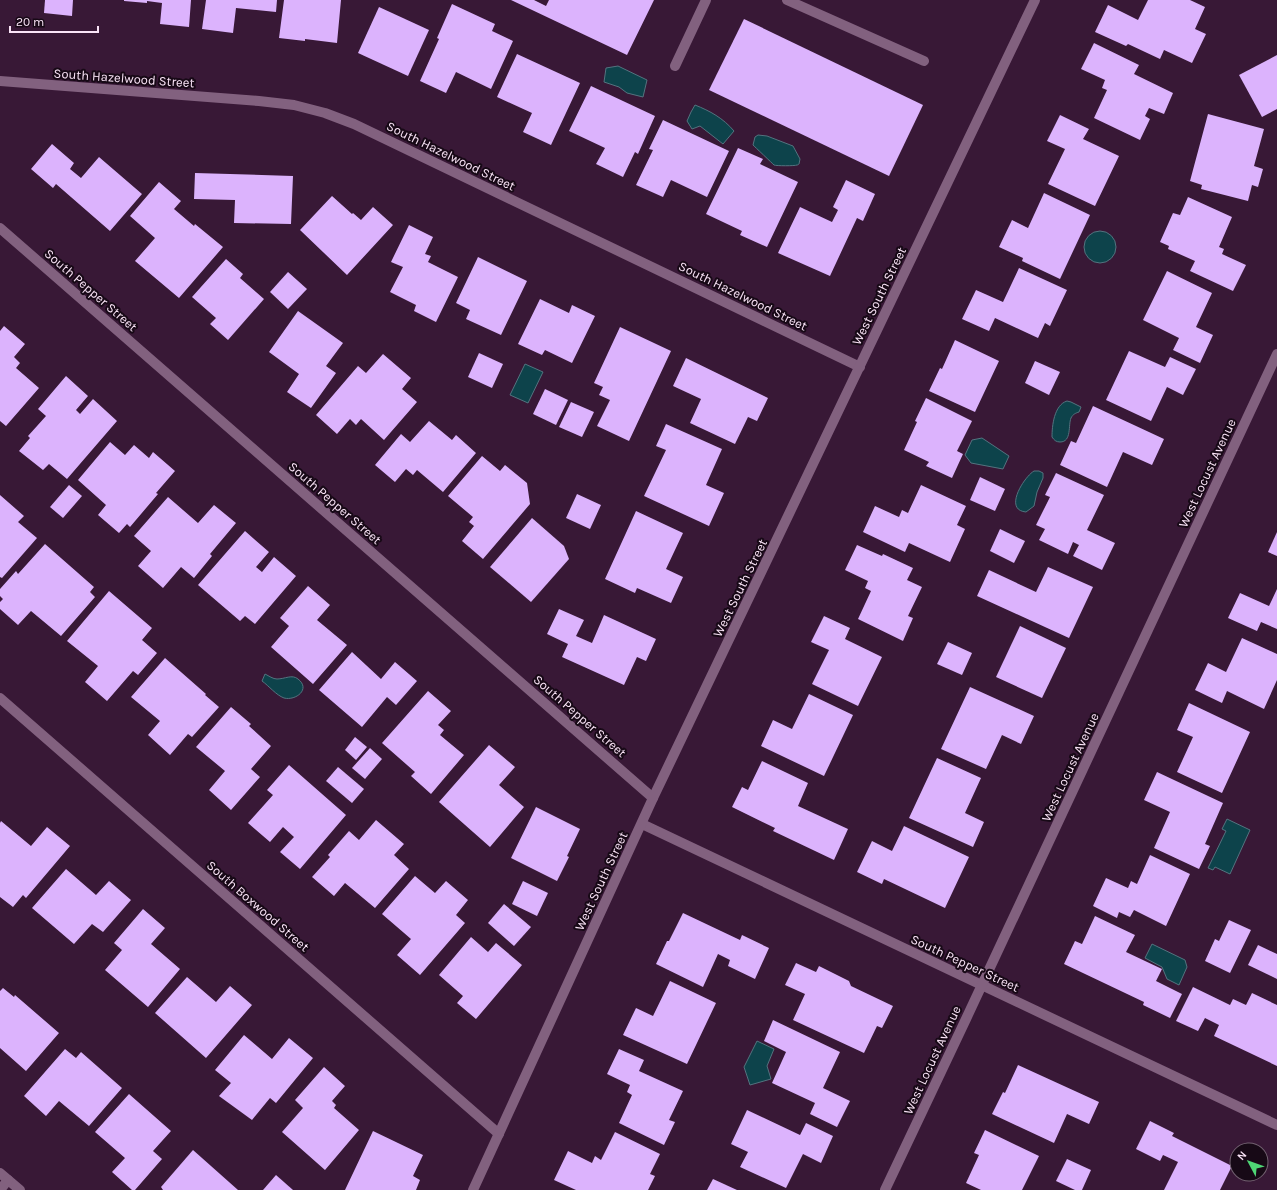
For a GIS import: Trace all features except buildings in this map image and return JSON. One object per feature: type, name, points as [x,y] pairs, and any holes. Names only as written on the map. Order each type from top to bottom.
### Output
[{"type":"street","points":[[675,66],[706,0]]},
{"type":"street","points":[[787,0],[924,62]]},
{"type":"street","name":"West South Street","points":[[473,1190],[654,798],[1035,0]]},
{"type":"street","name":"South Hazelwood Street","points":[[0,81],[259,101],[294,105],[325,113],[354,124],[860,367]]},
{"type":"street","name":"South Pepper Street","points":[[0,228],[654,798]]},
{"type":"street","name":"West Locust Avenue","points":[[885,1190],[1277,354]]},
{"type":"street","name":"South Boxwood Street","points":[[0,698],[499,1134]]},
{"type":"street","name":"South Pepper Street","points":[[642,824],[1277,1125]]},
{"type":"street","points":[[0,1173],[20,1190]]},
{"type":"street","points":[[0,1190],[8,1180]]},
{"type":"shaded area","points":[[618,66],[647,80],[643,97],[627,93],[619,87],[604,82],[606,68]]},
{"type":"shaded area","points":[[695,105],[716,115],[734,131],[723,144],[700,126],[692,129],[687,121]]},
{"type":"shaded area","points":[[758,135],[767,136],[793,146],[800,159],[799,164],[789,166],[774,165],[753,145],[755,137]]},
{"type":"shaded area","points":[[1097,231],[1103,231],[1113,238],[1116,247],[1115,253],[1109,260],[1103,263],[1097,263],[1087,256],[1084,250],[1084,244],[1091,234]]},
{"type":"shaded area","points":[[525,364],[543,372],[528,403],[510,395]]},
{"type":"shaded area","points":[[1067,401],[1081,407],[1079,412],[1071,418],[1069,433],[1066,439],[1064,441],[1057,442],[1052,437],[1053,422],[1059,407]]},
{"type":"shaded area","points":[[982,438],[1009,456],[1003,469],[971,463],[965,455],[972,440]]},
{"type":"shaded area","points":[[1034,471],[1043,473],[1043,478],[1037,492],[1034,506],[1026,512],[1019,510],[1016,506],[1018,493],[1025,480]]},
{"type":"shaded area","points":[[265,674],[276,679],[291,677],[296,678],[302,683],[302,690],[293,698],[281,697],[262,681]]},
{"type":"shaded area","points":[[1227,819],[1250,830],[1230,874],[1215,867],[1213,870],[1208,868],[1226,831],[1222,829]]},
{"type":"shaded area","points":[[1152,944],[1185,960],[1187,967],[1179,985],[1167,979],[1162,967],[1145,958]]},
{"type":"shaded area","points":[[757,1041],[774,1049],[767,1066],[771,1079],[750,1085],[744,1067]]}]
